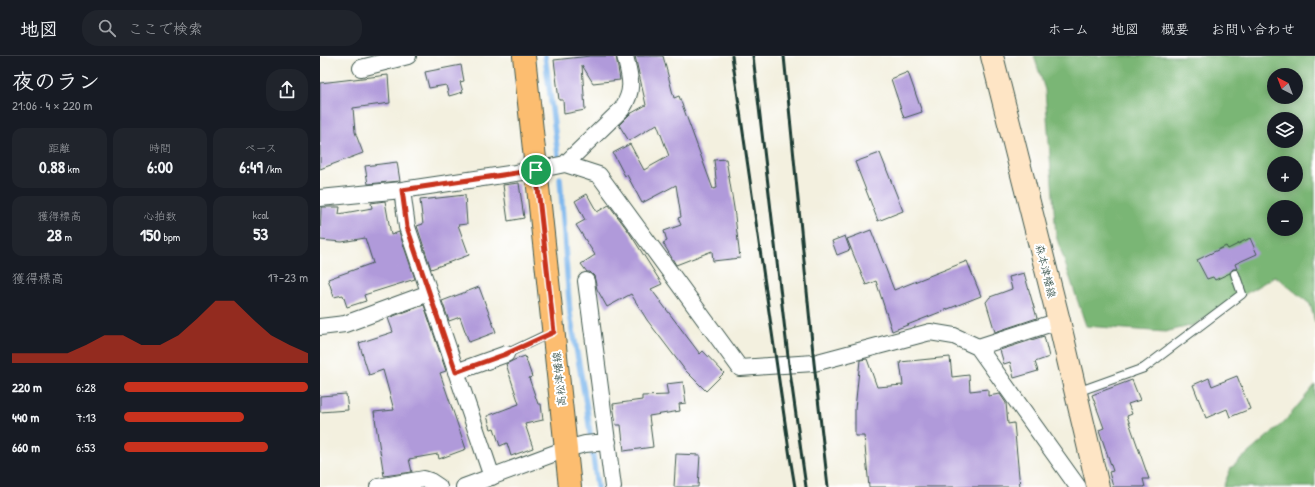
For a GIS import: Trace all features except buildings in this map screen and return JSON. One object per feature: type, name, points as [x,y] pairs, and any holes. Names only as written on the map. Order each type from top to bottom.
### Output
[{"type":"main road","name":"高松津幡線","points":[[524,56],[554,332],[590,444],[570,487]]},
{"type":"main road","name":"森本津幡線","points":[[992,56],[1076,392],[1090,486]]},
{"type":"street","points":[[361,68],[408,56]]},
{"type":"street","points":[[565,164],[622,109],[628,100],[631,81],[625,56]]},
{"type":"street","points":[[320,198],[402,190],[536,170],[565,164],[599,175],[740,368],[814,363],[930,332],[954,336],[978,346],[1090,486]]},
{"type":"street","points":[[402,190],[407,227],[492,477]]},
{"type":"street","points":[[586,281],[590,444],[613,487]]},
{"type":"street","points":[[320,327],[345,324],[429,293]]},
{"type":"street","points":[[978,346],[1059,321]]},
{"type":"street","points":[[456,372],[506,354]]},
{"type":"street","points":[[464,487],[590,444]]},
{"type":"street","points":[[378,487],[424,479],[439,487]]},
{"type":"lane","points":[[1076,392],[1144,368],[1242,294],[1235,274]]},
{"type":"lane","points":[[506,354],[554,332]]},
{"type":"green space","points":[[1034,56],[1315,56],[1315,322],[1310,304],[1275,276],[1194,325],[1165,332],[1086,326],[1056,236],[1045,90]]},
{"type":"green space","points":[[1315,385],[1315,487],[1223,487],[1231,468],[1285,421]]},
{"type":"waterway","points":[[545,56],[558,155]]},
{"type":"waterway","points":[[560,178],[570,314],[587,409],[597,487]]},
{"type":"railway","points":[[732,56],[795,487]]},
{"type":"railway","points":[[753,56],[789,365],[806,487]]},
{"type":"railway","points":[[784,56],[814,363],[828,487]]},
{"type":"route","points":[[536,170],[554,332],[506,354],[456,372],[407,227],[402,190],[536,170]]}]
